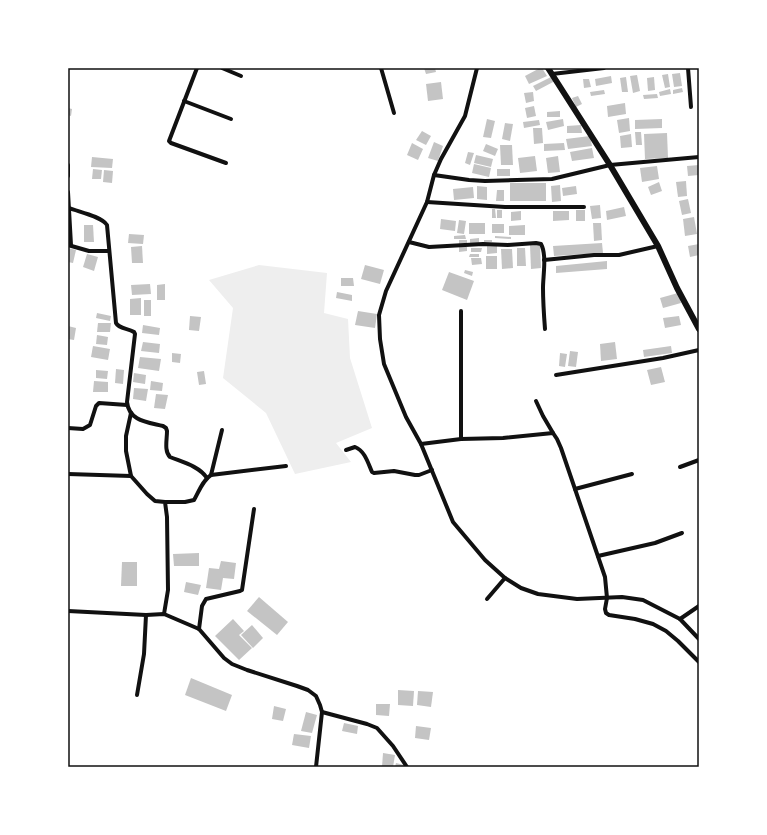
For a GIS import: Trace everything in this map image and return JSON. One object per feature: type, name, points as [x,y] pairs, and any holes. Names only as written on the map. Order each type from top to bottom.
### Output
[{"type":"main road","points":[[548,68],[610,164],[658,246],[677,288],[699,329]]},
{"type":"street","points":[[197,68],[169,141],[226,163]]},
{"type":"street","points":[[222,68],[241,76]]},
{"type":"street","points":[[381,68],[394,113]]},
{"type":"street","points":[[477,68],[465,116],[441,159],[434,175],[427,202],[386,291],[380,315],[380,339],[384,364],[406,417],[421,444],[453,522],[485,560],[504,579],[521,588],[538,594],[577,599],[606,600],[622,597],[643,600],[680,620],[699,639]]},
{"type":"street","points":[[552,74],[604,68]]},
{"type":"street","points":[[688,68],[691,107]]},
{"type":"street","points":[[184,101],[230,119]]},
{"type":"street","points":[[434,175],[468,180],[552,179],[610,164],[699,157]]},
{"type":"street","points":[[68,165],[68,176]]},
{"type":"street","points":[[68,192],[70,208],[70,245],[89,251],[109,251]]},
{"type":"street","points":[[427,202],[505,207],[584,207]]},
{"type":"street","points":[[70,208],[98,218],[106,222],[107,225],[116,323],[117,325],[134,332],[135,334],[127,406],[131,414],[138,419],[166,428],[167,454],[170,457],[209,476],[286,466]]},
{"type":"street","points":[[409,242],[429,248],[476,244],[542,245],[544,260],[543,287],[545,330]]},
{"type":"street","points":[[544,260],[594,255],[619,255],[658,246]]},
{"type":"street","points":[[461,311],[461,439]]},
{"type":"street","points":[[556,375],[663,358],[699,350]]},
{"type":"street","points":[[536,400],[561,448],[598,556],[605,578],[606,600],[604,609],[606,613],[609,615],[653,624],[666,631],[699,662]]},
{"type":"street","points":[[68,428],[83,428],[90,425],[96,406],[99,403],[127,406]]},
{"type":"street","points":[[131,414],[126,436],[126,451],[131,476],[147,494],[156,501],[185,502],[194,500],[209,476],[222,430]]},
{"type":"street","points":[[421,444],[461,439],[503,438],[553,433]]},
{"type":"street","points":[[346,450],[355,447],[360,450],[374,473],[400,471],[411,475],[419,475],[432,470]]},
{"type":"street","points":[[680,467],[699,460]]},
{"type":"street","points":[[68,474],[131,476]]},
{"type":"street","points":[[575,489],[632,474]]},
{"type":"street","points":[[164,614],[168,590],[167,517],[165,502]]},
{"type":"street","points":[[199,629],[202,606],[206,599],[242,590],[254,509]]},
{"type":"street","points":[[598,556],[655,543],[682,533]]},
{"type":"street","points":[[487,599],[504,579]]},
{"type":"street","points":[[680,620],[699,606]]},
{"type":"street","points":[[68,611],[146,615],[164,614],[199,629],[224,658],[232,664],[308,690],[316,696],[322,712],[316,767]]},
{"type":"street","points":[[136,695],[144,654],[146,615]]},
{"type":"street","points":[[322,712],[377,728],[393,746],[407,767]]},
{"type":"shaded area","points":[[259,265],[327,273],[324,313],[348,319],[350,358],[372,428],[336,443],[351,462],[295,474],[266,413],[223,378],[233,308],[209,280]]},
{"type":"building","points":[[424,68],[435,68],[436,72],[426,74]]},
{"type":"building","points":[[542,68],[547,76],[529,84],[525,76]]},
{"type":"building","points":[[680,73],[682,86],[674,87],[672,74]]},
{"type":"building","points":[[668,74],[670,87],[665,88],[662,75]]},
{"type":"building","points":[[637,75],[640,91],[633,93],[630,76]]},
{"type":"building","points":[[553,76],[555,81],[536,91],[533,86]]},
{"type":"building","points":[[611,76],[612,83],[596,86],[595,79]]},
{"type":"building","points":[[626,77],[628,92],[622,92],[620,78]]},
{"type":"building","points":[[654,77],[655,90],[648,91],[647,78]]},
{"type":"building","points":[[583,79],[589,79],[591,87],[584,88]]},
{"type":"building","points":[[441,82],[443,99],[428,101],[426,84]]},
{"type":"building","points":[[682,88],[683,92],[673,94],[673,90]]},
{"type":"building","points":[[670,89],[671,94],[660,96],[659,92]]},
{"type":"building","points":[[604,90],[605,94],[591,96],[590,92]]},
{"type":"building","points":[[533,92],[534,101],[526,103],[524,93]]},
{"type":"building","points":[[657,94],[658,98],[644,99],[643,95]]},
{"type":"building","points":[[578,96],[582,104],[576,107],[572,98]]},
{"type":"building","points":[[625,103],[626,114],[608,117],[607,106]]},
{"type":"building","points":[[534,106],[536,116],[527,118],[525,108]]},
{"type":"building","points":[[68,108],[72,109],[71,116],[68,115]]},
{"type":"building","points":[[560,111],[560,117],[547,117],[547,112]]},
{"type":"building","points":[[629,118],[630,131],[619,133],[617,120]]},
{"type":"building","points":[[487,119],[495,121],[491,138],[483,137]]},
{"type":"building","points":[[563,119],[564,126],[548,130],[546,122]]},
{"type":"building","points":[[662,119],[662,128],[635,129],[635,120]]},
{"type":"building","points":[[539,120],[540,125],[524,128],[523,122]]},
{"type":"building","points":[[505,123],[513,124],[510,141],[502,139]]},
{"type":"building","points":[[581,125],[582,133],[567,133],[567,126]]},
{"type":"building","points":[[533,128],[542,128],[543,143],[534,144]]},
{"type":"building","points":[[422,131],[431,136],[426,145],[416,140]]},
{"type":"building","points":[[635,132],[641,132],[642,145],[636,145]]},
{"type":"building","points":[[667,133],[668,158],[645,159],[644,134]]},
{"type":"building","points":[[631,134],[632,147],[621,148],[620,136]]},
{"type":"building","points":[[590,136],[592,146],[568,149],[566,139]]},
{"type":"building","points":[[434,142],[443,146],[438,161],[428,158]]},
{"type":"building","points":[[412,143],[423,149],[418,160],[407,155]]},
{"type":"building","points":[[564,143],[565,150],[544,151],[544,144]]},
{"type":"building","points":[[486,144],[498,149],[495,156],[483,151]]},
{"type":"building","points":[[500,145],[512,145],[513,165],[501,165]]},
{"type":"building","points":[[592,148],[594,158],[572,161],[570,152]]},
{"type":"building","points":[[468,152],[474,153],[470,165],[465,163]]},
{"type":"building","points":[[476,155],[493,159],[491,167],[474,163]]},
{"type":"building","points":[[535,156],[537,171],[520,173],[518,158]]},
{"type":"building","points":[[558,156],[560,172],[548,173],[546,158]]},
{"type":"building","points":[[92,157],[113,159],[112,168],[91,167]]},
{"type":"building","points":[[474,164],[491,168],[489,177],[472,173]]},
{"type":"building","points":[[699,165],[699,175],[688,176],[687,166]]},
{"type":"building","points":[[657,166],[659,179],[642,182],[640,168]]},
{"type":"building","points":[[93,169],[102,170],[101,179],[92,179]]},
{"type":"building","points":[[497,169],[510,169],[510,176],[497,176]]},
{"type":"building","points":[[104,170],[113,171],[112,183],[103,182]]},
{"type":"building","points":[[686,181],[687,196],[678,197],[676,182]]},
{"type":"building","points":[[659,182],[662,191],[651,195],[648,187]]},
{"type":"building","points":[[510,183],[546,183],[546,201],[510,201]]},
{"type":"building","points":[[560,185],[561,201],[552,202],[551,186]]},
{"type":"building","points":[[477,186],[487,187],[487,200],[477,199]]},
{"type":"building","points":[[576,186],[577,194],[563,196],[562,188]]},
{"type":"building","points":[[473,187],[474,198],[454,200],[453,189]]},
{"type":"building","points":[[497,190],[504,190],[504,201],[496,201]]},
{"type":"building","points":[[688,199],[691,213],[682,215],[679,201]]},
{"type":"building","points":[[600,205],[601,218],[592,219],[590,206]]},
{"type":"building","points":[[624,207],[626,216],[607,220],[606,211]]},
{"type":"building","points":[[492,209],[495,209],[496,218],[492,218]]},
{"type":"building","points":[[497,210],[502,210],[502,218],[497,218]]},
{"type":"building","points":[[576,210],[585,210],[585,221],[576,221]]},
{"type":"building","points":[[521,211],[521,220],[511,221],[511,212]]},
{"type":"building","points":[[553,211],[569,211],[569,220],[553,221]]},
{"type":"building","points":[[694,217],[697,234],[685,236],[683,219]]},
{"type":"building","points":[[441,219],[456,221],[455,231],[440,229]]},
{"type":"building","points":[[459,220],[466,221],[464,234],[457,233]]},
{"type":"building","points":[[469,223],[485,223],[485,234],[469,234]]},
{"type":"building","points":[[593,223],[601,223],[602,240],[594,241]]},
{"type":"building","points":[[492,224],[504,224],[504,233],[492,233]]},
{"type":"building","points":[[84,225],[93,225],[94,242],[84,242]]},
{"type":"building","points":[[525,225],[525,235],[509,235],[509,226]]},
{"type":"building","points":[[129,234],[144,235],[143,244],[128,243]]},
{"type":"building","points":[[465,235],[466,239],[454,239],[454,236]]},
{"type":"building","points":[[495,236],[511,237],[511,239],[495,238]]},
{"type":"building","points":[[479,238],[479,243],[470,243],[470,239]]},
{"type":"building","points":[[459,240],[467,240],[467,243],[459,244]]},
{"type":"building","points":[[484,240],[492,240],[492,242],[484,242]]},
{"type":"building","points":[[602,243],[603,253],[554,256],[553,246]]},
{"type":"building","points":[[699,244],[699,255],[690,257],[688,246]]},
{"type":"building","points":[[497,245],[497,253],[487,254],[487,246]]},
{"type":"building","points":[[530,245],[540,245],[541,268],[531,269]]},
{"type":"building","points":[[142,246],[143,263],[132,263],[131,247]]},
{"type":"building","points":[[459,247],[467,247],[467,251],[459,252]]},
{"type":"building","points":[[68,248],[76,250],[73,263],[68,262]]},
{"type":"building","points":[[471,248],[482,248],[481,252],[471,252]]},
{"type":"building","points":[[517,248],[525,248],[526,266],[517,266]]},
{"type":"building","points":[[501,249],[512,249],[513,268],[502,269]]},
{"type":"building","points":[[87,254],[98,257],[94,271],[83,267]]},
{"type":"building","points":[[470,254],[479,254],[479,257],[469,257]]},
{"type":"building","points":[[486,256],[497,256],[497,269],[486,269]]},
{"type":"building","points":[[471,258],[481,258],[482,264],[472,265]]},
{"type":"building","points":[[607,261],[607,269],[556,273],[556,266]]},
{"type":"building","points":[[365,265],[384,270],[380,284],[361,279]]},
{"type":"building","points":[[465,270],[473,272],[472,276],[464,273]]},
{"type":"building","points":[[449,272],[474,281],[467,300],[442,290]]},
{"type":"building","points":[[341,278],[353,278],[354,286],[341,286]]},
{"type":"building","points":[[150,284],[151,294],[132,295],[131,285]]},
{"type":"building","points":[[165,284],[165,300],[157,300],[157,285]]},
{"type":"building","points":[[337,292],[352,295],[352,301],[336,298]]},
{"type":"building","points":[[678,293],[681,303],[663,308],[660,298]]},
{"type":"building","points":[[141,298],[141,315],[130,315],[130,299]]},
{"type":"building","points":[[144,300],[151,300],[151,316],[144,316]]},
{"type":"building","points":[[358,311],[377,314],[375,328],[355,325]]},
{"type":"building","points":[[97,313],[111,316],[110,321],[96,318]]},
{"type":"building","points":[[190,316],[201,317],[199,331],[189,330]]},
{"type":"building","points":[[679,316],[681,325],[665,328],[663,318]]},
{"type":"building","points":[[98,323],[111,323],[110,332],[97,332]]},
{"type":"building","points":[[143,325],[160,328],[159,335],[142,333]]},
{"type":"building","points":[[68,326],[76,328],[74,340],[68,339]]},
{"type":"building","points":[[97,335],[108,337],[107,345],[96,344]]},
{"type":"building","points":[[143,342],[160,344],[159,353],[141,351]]},
{"type":"building","points":[[615,342],[617,359],[601,361],[600,344]]},
{"type":"building","points":[[93,346],[110,349],[108,360],[91,357]]},
{"type":"building","points":[[671,346],[672,353],[644,357],[643,350]]},
{"type":"building","points":[[570,351],[578,352],[576,367],[568,366]]},
{"type":"building","points":[[172,353],[181,354],[180,363],[172,362]]},
{"type":"building","points":[[560,353],[567,354],[565,367],[559,366]]},
{"type":"building","points":[[140,357],[161,359],[159,371],[138,368]]},
{"type":"building","points":[[661,367],[665,382],[651,385],[647,370]]},
{"type":"building","points":[[116,369],[124,370],[123,384],[115,383]]},
{"type":"building","points":[[96,370],[108,371],[107,379],[96,378]]},
{"type":"building","points":[[204,371],[206,384],[199,385],[197,372]]},
{"type":"building","points":[[134,373],[146,375],[145,384],[133,382]]},
{"type":"building","points":[[94,381],[108,382],[108,392],[93,392]]},
{"type":"building","points":[[151,381],[163,383],[162,391],[150,390]]},
{"type":"building","points":[[134,388],[148,389],[146,401],[133,399]]},
{"type":"building","points":[[156,394],[168,395],[165,409],[154,408]]},
{"type":"building","points":[[199,553],[199,566],[174,566],[173,554]]},
{"type":"building","points":[[221,561],[236,563],[234,579],[223,578],[221,590],[206,588],[209,568],[219,569]]},
{"type":"building","points":[[122,562],[137,562],[137,586],[121,586]]},
{"type":"building","points":[[186,582],[201,585],[198,595],[184,592]]},
{"type":"building","points":[[259,597],[288,622],[277,635],[247,611]]},
{"type":"building","points":[[233,619],[244,631],[239,635],[252,648],[239,660],[215,636]]},
{"type":"building","points":[[252,625],[263,638],[253,648],[241,635]]},
{"type":"building","points":[[191,678],[232,695],[226,711],[185,695]]},
{"type":"building","points":[[398,690],[414,691],[413,706],[398,705]]},
{"type":"building","points":[[418,691],[433,692],[431,707],[417,705]]},
{"type":"building","points":[[376,704],[390,704],[389,716],[376,715]]},
{"type":"building","points":[[274,706],[286,709],[283,721],[272,719]]},
{"type":"building","points":[[306,712],[317,715],[312,733],[301,731]]},
{"type":"building","points":[[344,723],[358,726],[357,734],[342,731]]},
{"type":"building","points":[[416,726],[431,728],[429,740],[415,738]]},
{"type":"building","points":[[294,734],[311,736],[309,748],[292,745]]},
{"type":"building","points":[[383,753],[395,755],[393,767],[382,767]]},
{"type":"building","points":[[396,763],[404,765],[404,767],[395,767]]}]
